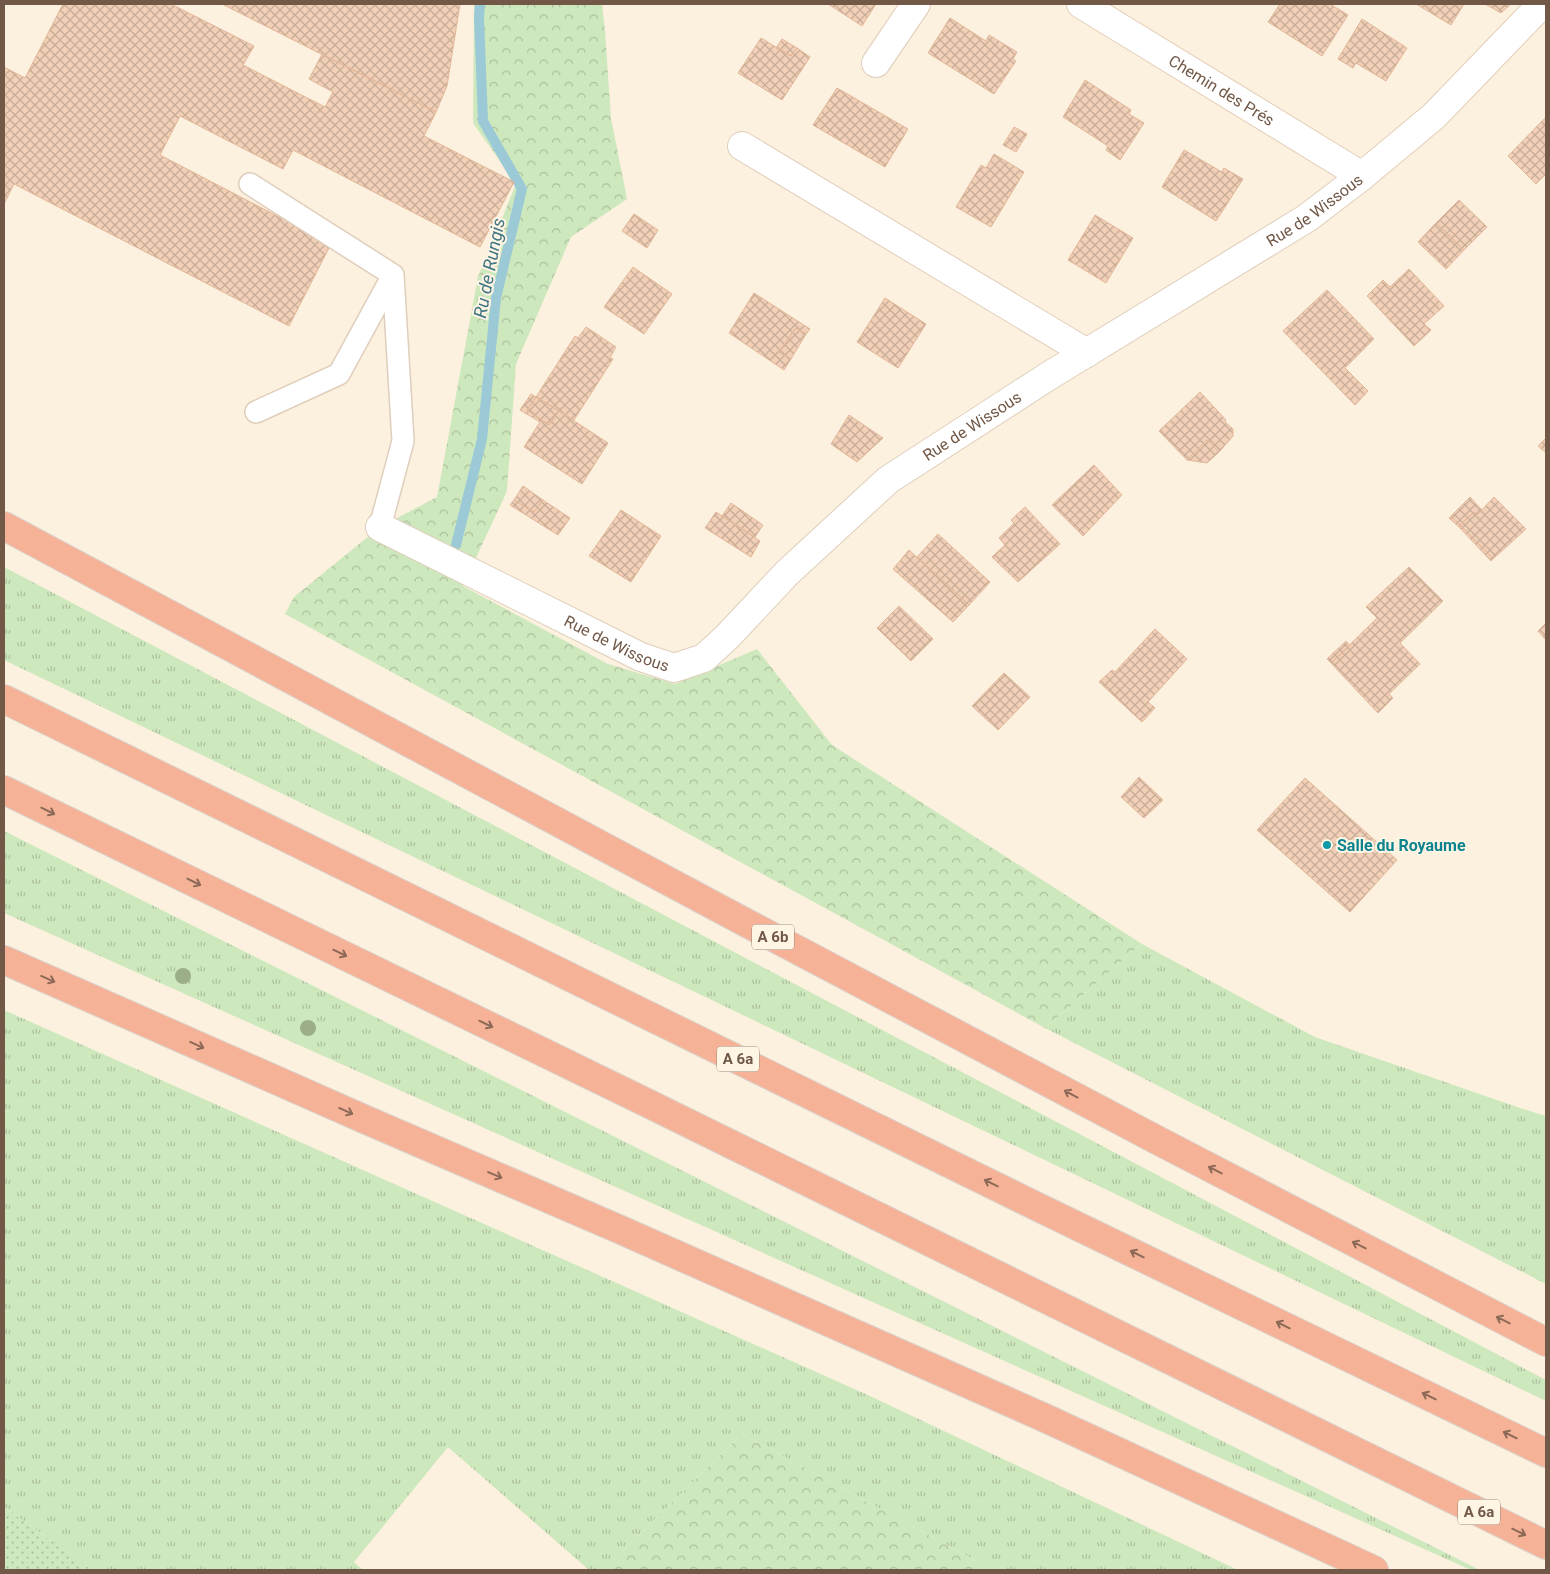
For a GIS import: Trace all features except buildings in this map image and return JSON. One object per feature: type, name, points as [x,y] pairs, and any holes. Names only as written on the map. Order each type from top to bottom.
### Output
[{"type":"highway","name":"A 6b","points":[[4,526],[756,928],[1157,1140],[1546,1342]]},
{"type":"highway","name":"A 6a","points":[[4,699],[1053,1214],[1546,1453]]},
{"type":"highway","name":"A 6a","points":[[4,790],[642,1100],[1546,1545]]},
{"type":"highway","points":[[4,960],[1045,1418],[1374,1570]]},
{"type":"street","points":[[876,63],[916,4]]},
{"type":"street","name":"Chemin des Prés","points":[[1081,4],[1362,176]]},
{"type":"street","name":"Rue de Wissous","points":[[380,527],[641,657],[674,668],[704,658],[728,638],[787,573],[888,480],[1047,377],[1307,218],[1362,176],[1434,116],[1542,4]]},
{"type":"street","points":[[742,146],[1088,353]]},
{"type":"lane","points":[[250,184],[393,275]]},
{"type":"lane","points":[[256,412],[339,374],[393,275]]},
{"type":"lane","points":[[380,527],[403,441],[393,275]]},
{"type":"green space","points":[[474,4],[602,4],[611,118],[627,199],[571,237],[516,364],[507,491],[463,586],[608,664],[675,684],[757,649],[832,745],[1142,944],[1045,1028],[285,614],[294,597],[380,527],[437,497],[478,277],[516,184],[473,123]]},
{"type":"green space","points":[[4,567],[1546,1380],[1546,1401],[4,660]]},
{"type":"green space","points":[[4,831],[1480,1570],[1471,1570],[4,913]]},
{"type":"green space","points":[[1142,944],[1315,1037],[1546,1116],[1546,1284],[1045,1028]]},
{"type":"green space","points":[[4,1010],[870,1396],[1238,1570],[993,1570],[742,1434],[603,1570],[589,1570],[448,1447],[354,1562],[363,1570],[92,1570],[4,1507]]},
{"type":"green space","points":[[742,1434],[993,1570],[603,1570]]},
{"type":"green space","points":[[4,1507],[92,1570],[4,1570]]},
{"type":"waterway","name":"Ru de Rungis","points":[[456,545],[482,439],[496,298],[522,189],[483,121],[480,4]]},
{"type":"place","name":"Salle du Royaume","points":[[1327,845]]}]
